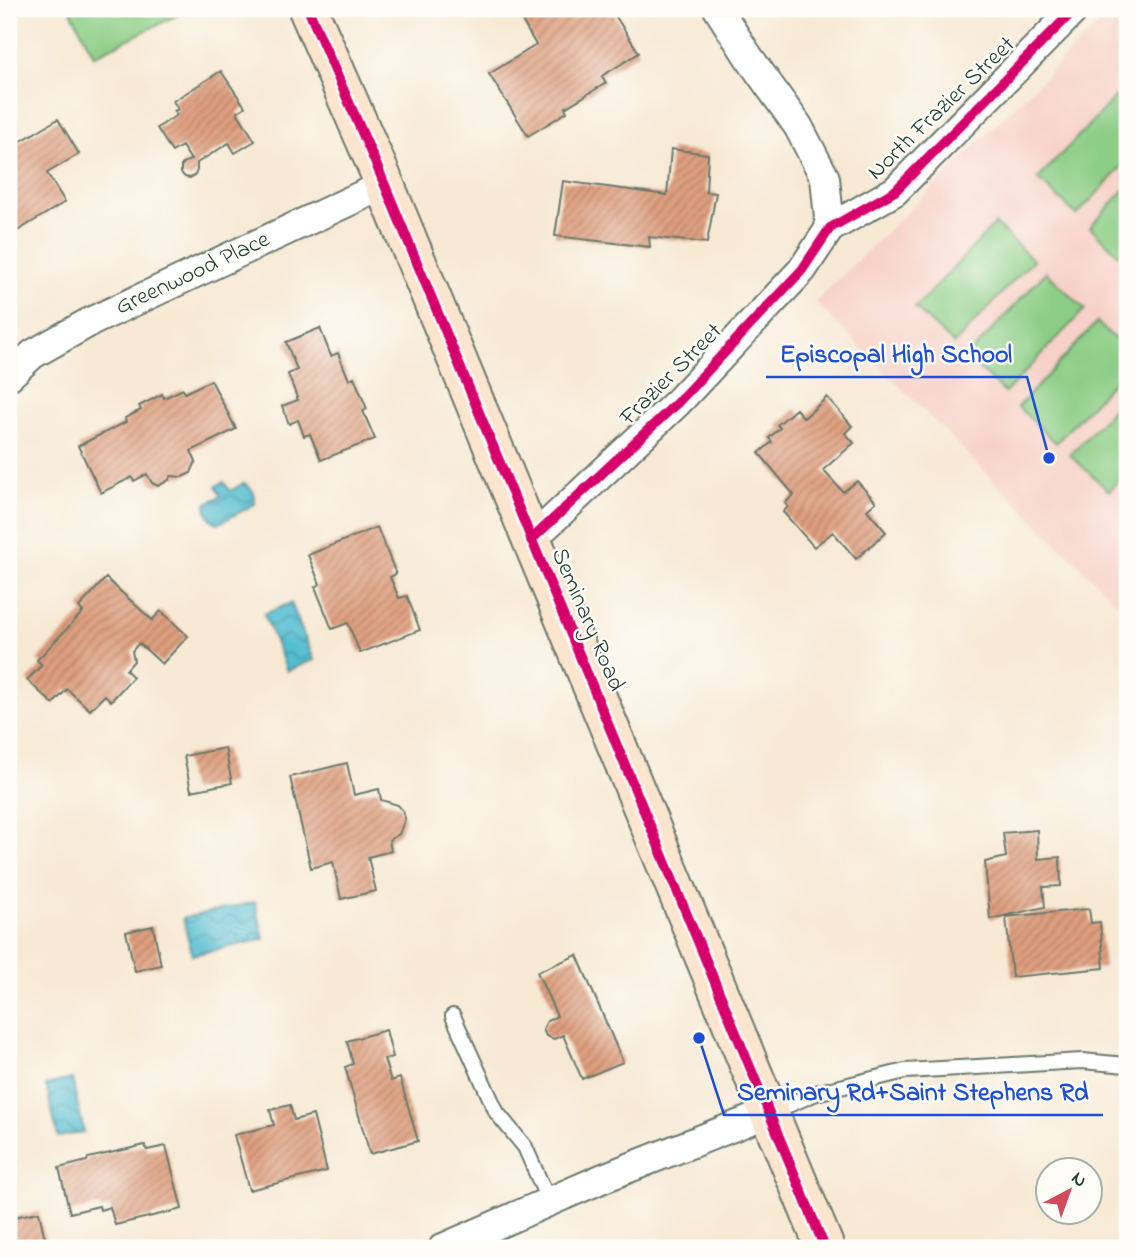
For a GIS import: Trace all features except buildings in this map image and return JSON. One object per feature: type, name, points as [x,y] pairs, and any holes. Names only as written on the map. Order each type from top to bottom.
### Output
[{"type":"main road","name":"Seminary Road","points":[[308,9],[384,185],[825,1248]]},
{"type":"street","points":[[719,9],[748,56],[798,126],[825,178],[830,228]]},
{"type":"street","name":"North Frazier Street","points":[[830,228],[895,191],[1075,9]]},
{"type":"street","name":"Greenwood Place","points":[[9,376],[33,354],[88,323],[384,185]]},
{"type":"street","name":"Frazier Street","points":[[531,540],[678,402],[802,270],[830,228]]},
{"type":"street","points":[[443,1248],[601,1179],[768,1113]]},
{"type":"lane","points":[[453,1016],[497,1113],[525,1147],[549,1202]]},
{"type":"lane","points":[[768,1113],[816,1093],[905,1071],[1082,1061],[1127,1065]]},
{"type":"shaded area","points":[[1114,9],[1127,9],[1127,613],[815,302]]},
{"type":"green space","points":[[70,9],[190,9],[94,56]]},
{"type":"green space","points":[[1117,95],[1127,104],[1127,161],[1077,215],[1038,179]]},
{"type":"green space","points":[[1127,187],[1127,263],[1090,227]]},
{"type":"green space","points":[[995,224],[1033,260],[954,344],[915,308]]},
{"type":"green space","points":[[1046,272],[1085,309],[1005,393],[967,357]]},
{"type":"green space","points":[[1097,322],[1127,351],[1127,367],[1056,443],[1018,407]]},
{"type":"green space","points":[[1127,394],[1127,472],[1109,491],[1070,455]]},
{"type":"water","points":[[224,482],[230,491],[244,483],[247,485],[252,489],[255,504],[218,524],[209,516],[206,504],[221,496],[216,486]]},
{"type":"water","points":[[291,603],[314,660],[287,671],[264,614]]},
{"type":"water","points":[[255,902],[264,939],[192,955],[183,918]]},
{"type":"water","points":[[72,1079],[84,1132],[58,1137],[46,1085]]},
{"type":"cycle path","points":[[308,9],[379,171],[825,1248]]},
{"type":"cycle path","points":[[531,540],[678,402],[802,270],[830,228],[895,191],[1075,9]]},
{"type":"place","name":"Episcopal High School","points":[[1049,458]]},
{"type":"place","name":"Seminary Rd+Saint Stephens Rd","points":[[699,1038]]}]
